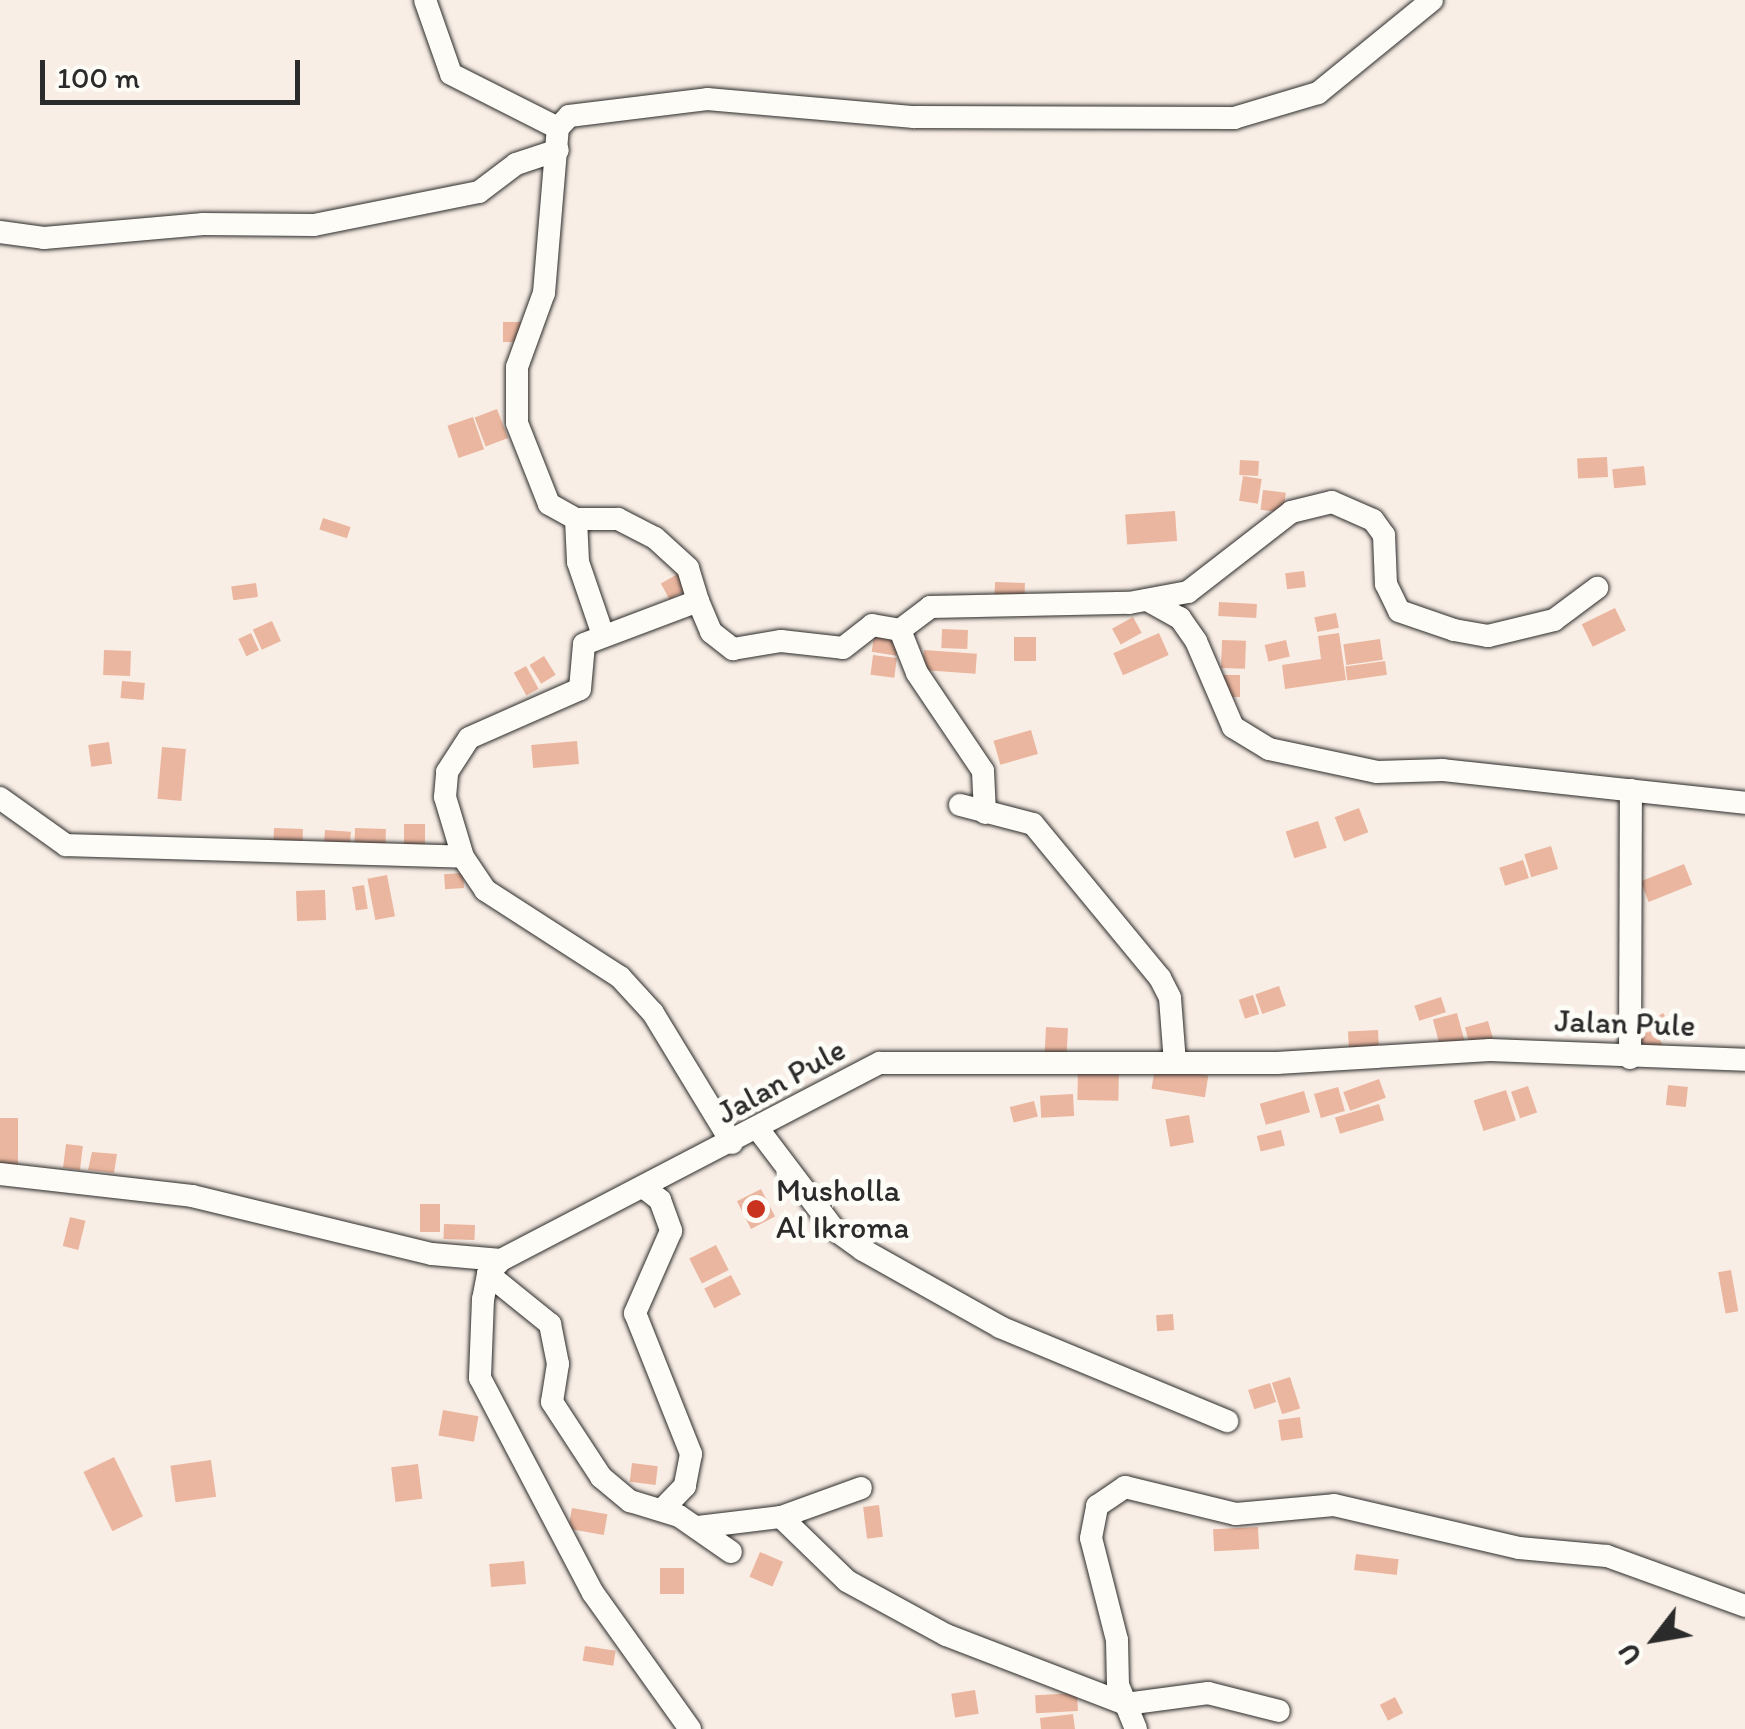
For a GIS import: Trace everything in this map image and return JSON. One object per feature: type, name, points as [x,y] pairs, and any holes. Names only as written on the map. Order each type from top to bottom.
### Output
[{"type":"street","points":[[424,0],[451,74],[558,139]]},
{"type":"street","points":[[0,232],[44,238],[203,224],[314,224],[479,192],[558,139],[577,112],[707,98],[914,117],[1234,118],[1318,94],[1432,0]]},
{"type":"street","points":[[558,139],[544,293],[517,367],[514,408],[548,504],[576,519],[618,519],[655,538],[688,568],[711,632],[733,649],[781,641],[844,648],[872,624],[900,630],[930,607],[1147,600],[1188,592],[1291,512],[1332,502],[1374,520],[1384,535],[1386,584],[1399,611],[1454,630],[1488,636],[1554,620],[1597,588]]},
{"type":"street","points":[[576,519],[578,562],[602,635]]},
{"type":"street","points":[[1147,600],[1180,618],[1196,640],[1221,706],[1245,741],[1377,772],[1443,770],[1745,803]]},
{"type":"street","points":[[698,601],[602,635],[581,647],[580,690],[491,724],[457,753],[445,797],[463,857],[485,890],[620,977],[652,1013],[732,1143]]},
{"type":"street","points":[[900,630],[916,673],[978,760],[985,814]]},
{"type":"street","points":[[1630,1058],[1631,790]]},
{"type":"street","points":[[0,798],[66,844],[463,857]]},
{"type":"street","points":[[960,805],[1033,824],[1160,978],[1170,998],[1175,1063]]},
{"type":"street","name":"Jalan Pule","points":[[494,1267],[880,1063],[1175,1063],[1490,1050],[1745,1060]]},
{"type":"street","points":[[758,1129],[834,1229],[863,1250],[1000,1327],[1227,1421]]},
{"type":"street","points":[[0,1174],[192,1196],[494,1267],[550,1324],[558,1364],[552,1402],[601,1477],[630,1501],[662,1510],[698,1527],[731,1552]]},
{"type":"street","points":[[646,1189],[660,1200],[671,1231],[635,1313],[692,1454],[685,1486],[662,1510]]},
{"type":"street","points":[[494,1267],[478,1354],[482,1384],[592,1592],[690,1729]]},
{"type":"street","points":[[1136,1729],[1126,1704],[1091,1538],[1098,1506],[1125,1487],[1236,1514],[1334,1505],[1519,1548],[1607,1556],[1745,1606]]},
{"type":"street","points":[[698,1527],[781,1517],[862,1488]]},
{"type":"street","points":[[781,1517],[847,1581],[946,1634],[1126,1704],[1208,1693],[1280,1711]]},
{"type":"building","points":[[503,322],[530,322],[530,342],[503,342]]},
{"type":"building","points":[[497,409],[508,438],[486,447],[475,418]]},
{"type":"building","points":[[473,417],[484,449],[459,458],[447,426]]},
{"type":"building","points":[[1607,457],[1608,477],[1578,479],[1577,459]]},
{"type":"building","points":[[1240,460],[1259,461],[1258,476],[1239,475]]},
{"type":"building","points":[[1644,466],[1646,485],[1614,488],[1612,469]]},
{"type":"building","points":[[1243,476],[1262,479],[1258,504],[1239,501]]},
{"type":"building","points":[[1263,490],[1286,493],[1283,513],[1261,510]]},
{"type":"building","points":[[1175,511],[1177,541],[1127,544],[1125,514]]},
{"type":"building","points":[[323,518],[351,527],[347,538],[319,529]]},
{"type":"building","points":[[687,569],[696,585],[669,599],[661,584]]},
{"type":"building","points":[[1304,571],[1306,587],[1287,589],[1285,573]]},
{"type":"building","points":[[995,582],[1025,583],[1024,601],[994,600]]},
{"type":"building","points":[[256,583],[258,597],[233,600],[231,586]]},
{"type":"building","points":[[1219,602],[1257,604],[1256,618],[1218,616]]},
{"type":"building","points":[[1615,608],[1626,630],[1593,647],[1582,624]]},
{"type":"building","points":[[1336,613],[1339,628],[1317,632],[1314,617]]},
{"type":"building","points":[[1133,617],[1142,633],[1121,644],[1112,629]]},
{"type":"building","points":[[272,621],[281,641],[262,650],[253,630]]},
{"type":"building","points":[[942,629],[968,630],[967,649],[941,648]]},
{"type":"building","points":[[251,633],[259,650],[246,656],[238,639]]},
{"type":"building","points":[[1159,633],[1169,655],[1123,675],[1113,653]]},
{"type":"building","points":[[1339,633],[1346,680],[1285,689],[1282,665],[1321,659],[1318,636]]},
{"type":"building","points":[[874,637],[899,641],[896,656],[872,652]]},
{"type":"building","points":[[1014,637],[1036,637],[1036,661],[1014,661]]},
{"type":"building","points":[[1380,639],[1383,660],[1346,665],[1343,644]]},
{"type":"building","points":[[1222,640],[1246,641],[1245,669],[1221,668]]},
{"type":"building","points":[[1286,640],[1290,657],[1268,662],[1265,645]]},
{"type":"building","points":[[104,650],[131,651],[130,676],[103,675]]},
{"type":"building","points":[[924,650],[977,654],[975,674],[923,670]]},
{"type":"building","points":[[873,655],[897,658],[894,678],[871,675]]},
{"type":"building","points":[[544,656],[556,675],[541,684],[530,665]]},
{"type":"building","points":[[1385,661],[1387,675],[1347,680],[1345,667]]},
{"type":"building","points":[[526,666],[539,689],[526,696],[514,673]]},
{"type":"building","points":[[1223,675],[1240,675],[1240,697],[1223,697]]},
{"type":"building","points":[[122,681],[145,683],[143,700],[121,698]]},
{"type":"building","points":[[1031,730],[1038,754],[1000,765],[994,741]]},
{"type":"building","points":[[577,741],[579,764],[533,768],[531,745]]},
{"type":"building","points":[[109,742],[112,764],[91,767],[88,745]]},
{"type":"building","points":[[162,747],[186,749],[181,801],[157,799]]},
{"type":"building","points":[[1359,808],[1368,832],[1344,842],[1335,817]]},
{"type":"building","points":[[1318,821],[1327,848],[1294,858],[1286,832]]},
{"type":"building","points":[[404,824],[425,824],[425,846],[404,846]]},
{"type":"building","points":[[274,828],[303,829],[302,844],[273,843]]},
{"type":"building","points":[[355,828],[386,829],[385,849],[354,848]]},
{"type":"building","points":[[325,830],[351,832],[350,849],[324,847]]},
{"type":"building","points":[[1551,846],[1558,869],[1531,877],[1524,854]]},
{"type":"building","points":[[1523,860],[1529,878],[1505,886],[1499,868]]},
{"type":"building","points":[[1684,864],[1692,884],[1649,902],[1640,882]]},
{"type":"building","points":[[463,873],[464,888],[445,889],[444,874]]},
{"type":"building","points":[[387,875],[395,916],[375,920],[367,879]]},
{"type":"building","points":[[364,885],[368,909],[356,911],[352,887]]},
{"type":"building","points":[[325,890],[326,920],[297,921],[296,891]]},
{"type":"building","points":[[1279,986],[1286,1006],[1262,1014],[1255,994]]},
{"type":"building","points":[[1253,995],[1259,1014],[1245,1019],[1239,1000]]},
{"type":"building","points":[[1441,997],[1446,1012],[1419,1021],[1414,1006]]},
{"type":"building","points":[[1457,1013],[1465,1042],[1441,1048],[1433,1019]]},
{"type":"building","points":[[1663,1013],[1676,1032],[1664,1040],[1651,1021]]},
{"type":"building","points":[[1488,1021],[1493,1038],[1470,1045],[1465,1028]]},
{"type":"building","points":[[1651,1026],[1664,1047],[1650,1056],[1637,1035]]},
{"type":"building","points":[[1046,1027],[1068,1028],[1067,1055],[1045,1054]]},
{"type":"building","points":[[1378,1030],[1379,1051],[1349,1053],[1348,1032]]},
{"type":"building","points":[[1078,1065],[1119,1066],[1118,1101],[1077,1100]]},
{"type":"building","points":[[1155,1067],[1208,1075],[1205,1097],[1152,1089]]},
{"type":"building","points":[[1379,1079],[1386,1098],[1350,1111],[1343,1092]]},
{"type":"building","points":[[1668,1085],[1688,1087],[1686,1107],[1666,1105]]},
{"type":"building","points":[[1528,1086],[1537,1112],[1520,1118],[1511,1092]]},
{"type":"building","points":[[1338,1087],[1345,1111],[1321,1118],[1314,1094]]},
{"type":"building","points":[[1506,1090],[1516,1120],[1484,1131],[1474,1101]]},
{"type":"building","points":[[1304,1091],[1310,1112],[1266,1125],[1260,1104]]},
{"type":"building","points":[[1073,1094],[1074,1116],[1041,1118],[1040,1096]]},
{"type":"building","points":[[1034,1101],[1038,1117],[1014,1123],[1010,1107]]},
{"type":"building","points":[[1379,1104],[1384,1120],[1340,1134],[1335,1117]]},
{"type":"building","points":[[1189,1115],[1194,1143],[1170,1147],[1165,1119]]},
{"type":"building","points":[[0,1118],[18,1118],[18,1168],[0,1168]]},
{"type":"building","points":[[1281,1130],[1285,1146],[1261,1152],[1257,1136]]},
{"type":"building","points":[[66,1144],[83,1146],[80,1170],[63,1168]]},
{"type":"building","points":[[92,1152],[117,1154],[114,1173],[88,1170]]},
{"type":"building","name":"Musholla Al Ikroma","points":[[761,1189],[775,1217],[751,1229],[737,1201]]},
{"type":"building","points":[[420,1204],[440,1204],[440,1232],[420,1232]]},
{"type":"building","points":[[70,1217],[86,1221],[78,1250],[63,1246]]},
{"type":"building","points":[[444,1224],[475,1225],[474,1240],[443,1239]]},
{"type":"building","points":[[716,1245],[729,1270],[702,1284],[689,1259]]},
{"type":"building","points":[[1731,1270],[1738,1311],[1725,1314],[1718,1272]]},
{"type":"building","points":[[731,1275],[741,1295],[714,1308],[704,1289]]},
{"type":"building","points":[[1173,1314],[1174,1330],[1157,1331],[1156,1315]]},
{"type":"building","points":[[1290,1377],[1300,1408],[1282,1414],[1272,1383]]},
{"type":"building","points":[[1270,1383],[1276,1402],[1254,1409],[1248,1390]]},
{"type":"building","points":[[443,1410],[478,1416],[474,1442],[438,1436]]},
{"type":"building","points":[[1300,1417],[1303,1438],[1281,1441],[1278,1420]]},
{"type":"building","points":[[114,1457],[143,1516],[112,1531],[83,1472]]},
{"type":"building","points":[[211,1460],[216,1497],[176,1502],[170,1466]]},
{"type":"building","points":[[632,1463],[658,1466],[655,1485],[630,1482]]},
{"type":"building","points":[[418,1464],[422,1499],[395,1502],[391,1467]]},
{"type":"building","points":[[879,1505],[883,1537],[867,1539],[863,1507]]},
{"type":"building","points":[[572,1508],[607,1514],[604,1535],[568,1529]]},
{"type":"building","points":[[1258,1527],[1259,1549],[1214,1551],[1213,1529]]},
{"type":"building","points":[[760,1552],[783,1562],[772,1587],[749,1577]]},
{"type":"building","points":[[1356,1554],[1399,1559],[1397,1575],[1354,1570]]},
{"type":"building","points":[[524,1561],[526,1584],[491,1587],[489,1564]]},
{"type":"building","points":[[660,1568],[684,1568],[684,1594],[660,1594]]},
{"type":"building","points":[[585,1646],[616,1651],[613,1666],[583,1661]]},
{"type":"building","points":[[975,1690],[979,1714],[955,1717],[951,1694]]},
{"type":"building","points":[[1077,1693],[1078,1711],[1036,1713],[1035,1695]]},
{"type":"building","points":[[1395,1697],[1403,1713],[1388,1721],[1380,1705]]},
{"type":"building","points":[[1073,1714],[1075,1729],[1041,1729],[1040,1718]]},
{"type":"place","name":"Musholla Al Ikroma","points":[[756,1209]]}]
